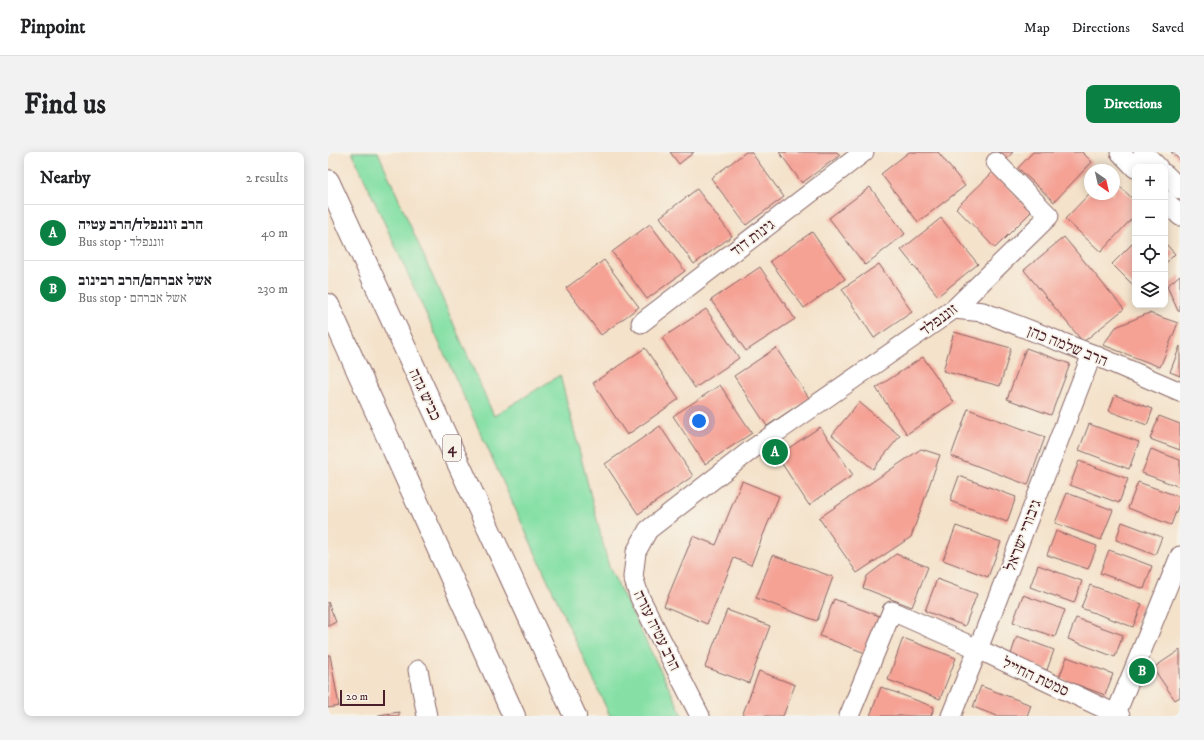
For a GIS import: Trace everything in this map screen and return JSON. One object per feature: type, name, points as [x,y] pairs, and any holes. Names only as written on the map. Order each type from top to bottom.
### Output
[{"type":"highway","name":"כביש גהה","points":[[328,181],[575,716]]},
{"type":"highway","points":[[328,305],[514,716]]},
{"type":"street","name":"גינות דוד","points":[[641,323],[864,152]]},
{"type":"street","points":[[1120,152],[1132,165]]},
{"type":"street","points":[[1143,152],[1155,164]]},
{"type":"street","name":"זוננפלד","points":[[751,450],[954,309],[1048,216],[996,162]]},
{"type":"street","points":[[1168,177],[1180,189]]},
{"type":"street","points":[[1168,203],[1180,216]]},
{"type":"street","name":"הרב שלמה כהן","points":[[954,309],[983,312],[1092,354],[1180,392]]},
{"type":"street","name":"גיבורי ישראל","points":[[950,716],[978,649],[1092,354]]},
{"type":"street","name":"הרב עטיה עזרה","points":[[700,716],[640,598],[633,577],[636,552],[648,530],[751,450]]},
{"type":"street","points":[[1117,715],[1180,556]]},
{"type":"street","name":"סמטת החייל","points":[[849,716],[892,611],[978,649],[1117,715]]},
{"type":"street","points":[[418,670],[426,716]]},
{"type":"green space","points":[[352,152],[378,152],[494,416],[560,375],[609,567],[683,716],[610,716]]},
{"type":"building","points":[[670,152],[694,152],[679,164]]},
{"type":"building","points":[[746,152],[751,152],[784,197],[746,225],[711,178]]},
{"type":"building","points":[[779,152],[837,152],[840,155],[802,183]]},
{"type":"building","points":[[909,152],[938,152],[965,186],[918,222],[881,174]]},
{"type":"building","points":[[995,152],[1013,152],[1005,161]]},
{"type":"building","points":[[1033,152],[1082,152],[1092,162],[1090,164],[1084,164],[1084,170],[1054,202],[1018,168]]},
{"type":"building","points":[[1171,152],[1180,152],[1180,160]]},
{"type":"building","points":[[993,172],[1031,212],[995,248],[956,208]]},
{"type":"building","points":[[870,187],[905,234],[865,265],[829,218]]},
{"type":"building","points":[[1120,187],[1132,198],[1132,218],[1101,252],[1065,219],[1084,199],[1120,200]]},
{"type":"building","points":[[697,189],[732,236],[694,264],[660,217]]},
{"type":"building","points":[[941,218],[978,264],[938,296],[901,250]]},
{"type":"building","points":[[650,224],[685,271],[647,299],[612,252]]},
{"type":"building","points":[[812,232],[845,279],[804,308],[770,261]]},
{"type":"building","points":[[1064,237],[1124,309],[1083,342],[1024,270]]},
{"type":"building","points":[[1132,244],[1132,284],[1112,264]]},
{"type":"building","points":[[1168,246],[1175,254],[1168,261]]},
{"type":"building","points":[[604,260],[639,307],[601,335],[566,288]]},
{"type":"building","points":[[879,264],[912,312],[874,338],[842,289]]},
{"type":"building","points":[[760,267],[795,319],[746,351],[711,300]]},
{"type":"building","points":[[1180,275],[1180,311],[1178,311],[1168,285]]},
{"type":"building","points":[[706,309],[739,358],[695,388],[662,338]]},
{"type":"building","points":[[1149,313],[1178,323],[1160,367],[1103,345],[1116,327]]},
{"type":"building","points":[[954,332],[1011,348],[1000,386],[943,371]]},
{"type":"building","points":[[1180,346],[1180,376],[1170,372]]},
{"type":"building","points":[[645,348],[679,399],[627,435],[593,383]]},
{"type":"building","points":[[776,348],[809,398],[767,426],[734,376]]},
{"type":"building","points":[[1026,348],[1070,364],[1051,415],[1007,399]]},
{"type":"building","points":[[923,357],[954,402],[907,434],[876,388]]},
{"type":"building","points":[[720,385],[752,433],[705,464],[673,416]]},
{"type":"building","points":[[1115,395],[1153,409],[1147,425],[1109,411]]},
{"type":"building","points":[[859,402],[900,436],[873,469],[832,435]]},
{"type":"building","points":[[968,409],[1045,437],[1028,485],[951,456]]},
{"type":"building","points":[[1159,416],[1180,424],[1180,450],[1150,439]]},
{"type":"building","points":[[1089,424],[1139,442],[1129,469],[1079,450]]},
{"type":"building","points":[[660,426],[693,476],[638,514],[605,464]]},
{"type":"building","points":[[820,427],[853,475],[809,505],[777,456]]},
{"type":"building","points":[[921,449],[940,455],[911,537],[857,573],[819,518]]},
{"type":"building","points":[[1151,449],[1180,460],[1180,487],[1142,473]]},
{"type":"building","points":[[1079,461],[1128,479],[1119,503],[1070,485]]},
{"type":"building","points":[[959,476],[1016,497],[1007,522],[950,501]]},
{"type":"building","points":[[742,481],[779,496],[751,565],[734,558],[707,624],[664,606],[693,536],[716,545]]},
{"type":"building","points":[[1138,482],[1180,497],[1180,501],[1171,525],[1128,508]]},
{"type":"building","points":[[1067,493],[1113,510],[1101,540],[1055,523]]},
{"type":"building","points":[[1122,522],[1162,537],[1155,555],[1116,540]]},
{"type":"building","points":[[956,526],[1001,542],[988,577],[943,560]]},
{"type":"building","points":[[1056,531],[1097,546],[1088,569],[1047,555]]},
{"type":"building","points":[[1109,550],[1152,566],[1144,589],[1100,573]]},
{"type":"building","points":[[896,554],[928,567],[912,607],[863,588],[867,576]]},
{"type":"building","points":[[773,555],[833,577],[817,621],[756,598]]},
{"type":"building","points":[[1038,565],[1082,581],[1074,603],[1030,587]]},
{"type":"building","points":[[937,579],[977,594],[965,626],[925,611]]},
{"type":"building","points":[[1090,585],[1142,604],[1133,627],[1081,608]]},
{"type":"building","points":[[1023,595],[1065,610],[1055,637],[1013,622]]},
{"type":"building","points":[[834,599],[882,617],[868,654],[820,636]]},
{"type":"building","points":[[328,602],[336,622],[328,626]]},
{"type":"building","points":[[727,610],[770,626],[749,683],[705,667]]},
{"type":"building","points":[[1076,618],[1123,635],[1115,657],[1068,639]]},
{"type":"building","points":[[1017,636],[1054,650],[1047,670],[1010,657]]},
{"type":"building","points":[[903,638],[956,658],[940,699],[888,680]]},
{"type":"building","points":[[1180,650],[1180,697],[1175,700],[1153,668]]},
{"type":"building","points":[[328,655],[330,655],[339,706],[328,708]]},
{"type":"building","points":[[1067,657],[1113,674],[1105,695],[1059,678]]},
{"type":"building","points":[[759,671],[795,685],[783,716],[742,716]]},
{"type":"building","points":[[981,686],[1031,705],[1027,716],[997,716],[973,707]]},
{"type":"building","points":[[881,687],[934,707],[931,716],[870,716]]},
{"type":"building","points":[[399,712],[399,716],[379,716],[379,715]]},
{"type":"place","name":"הרב זוננפלד/הרב עטיה","points":[[775,452]]},
{"type":"place","name":"אשל אברהם/הרב רבינוב","points":[[1142,671]]}]
